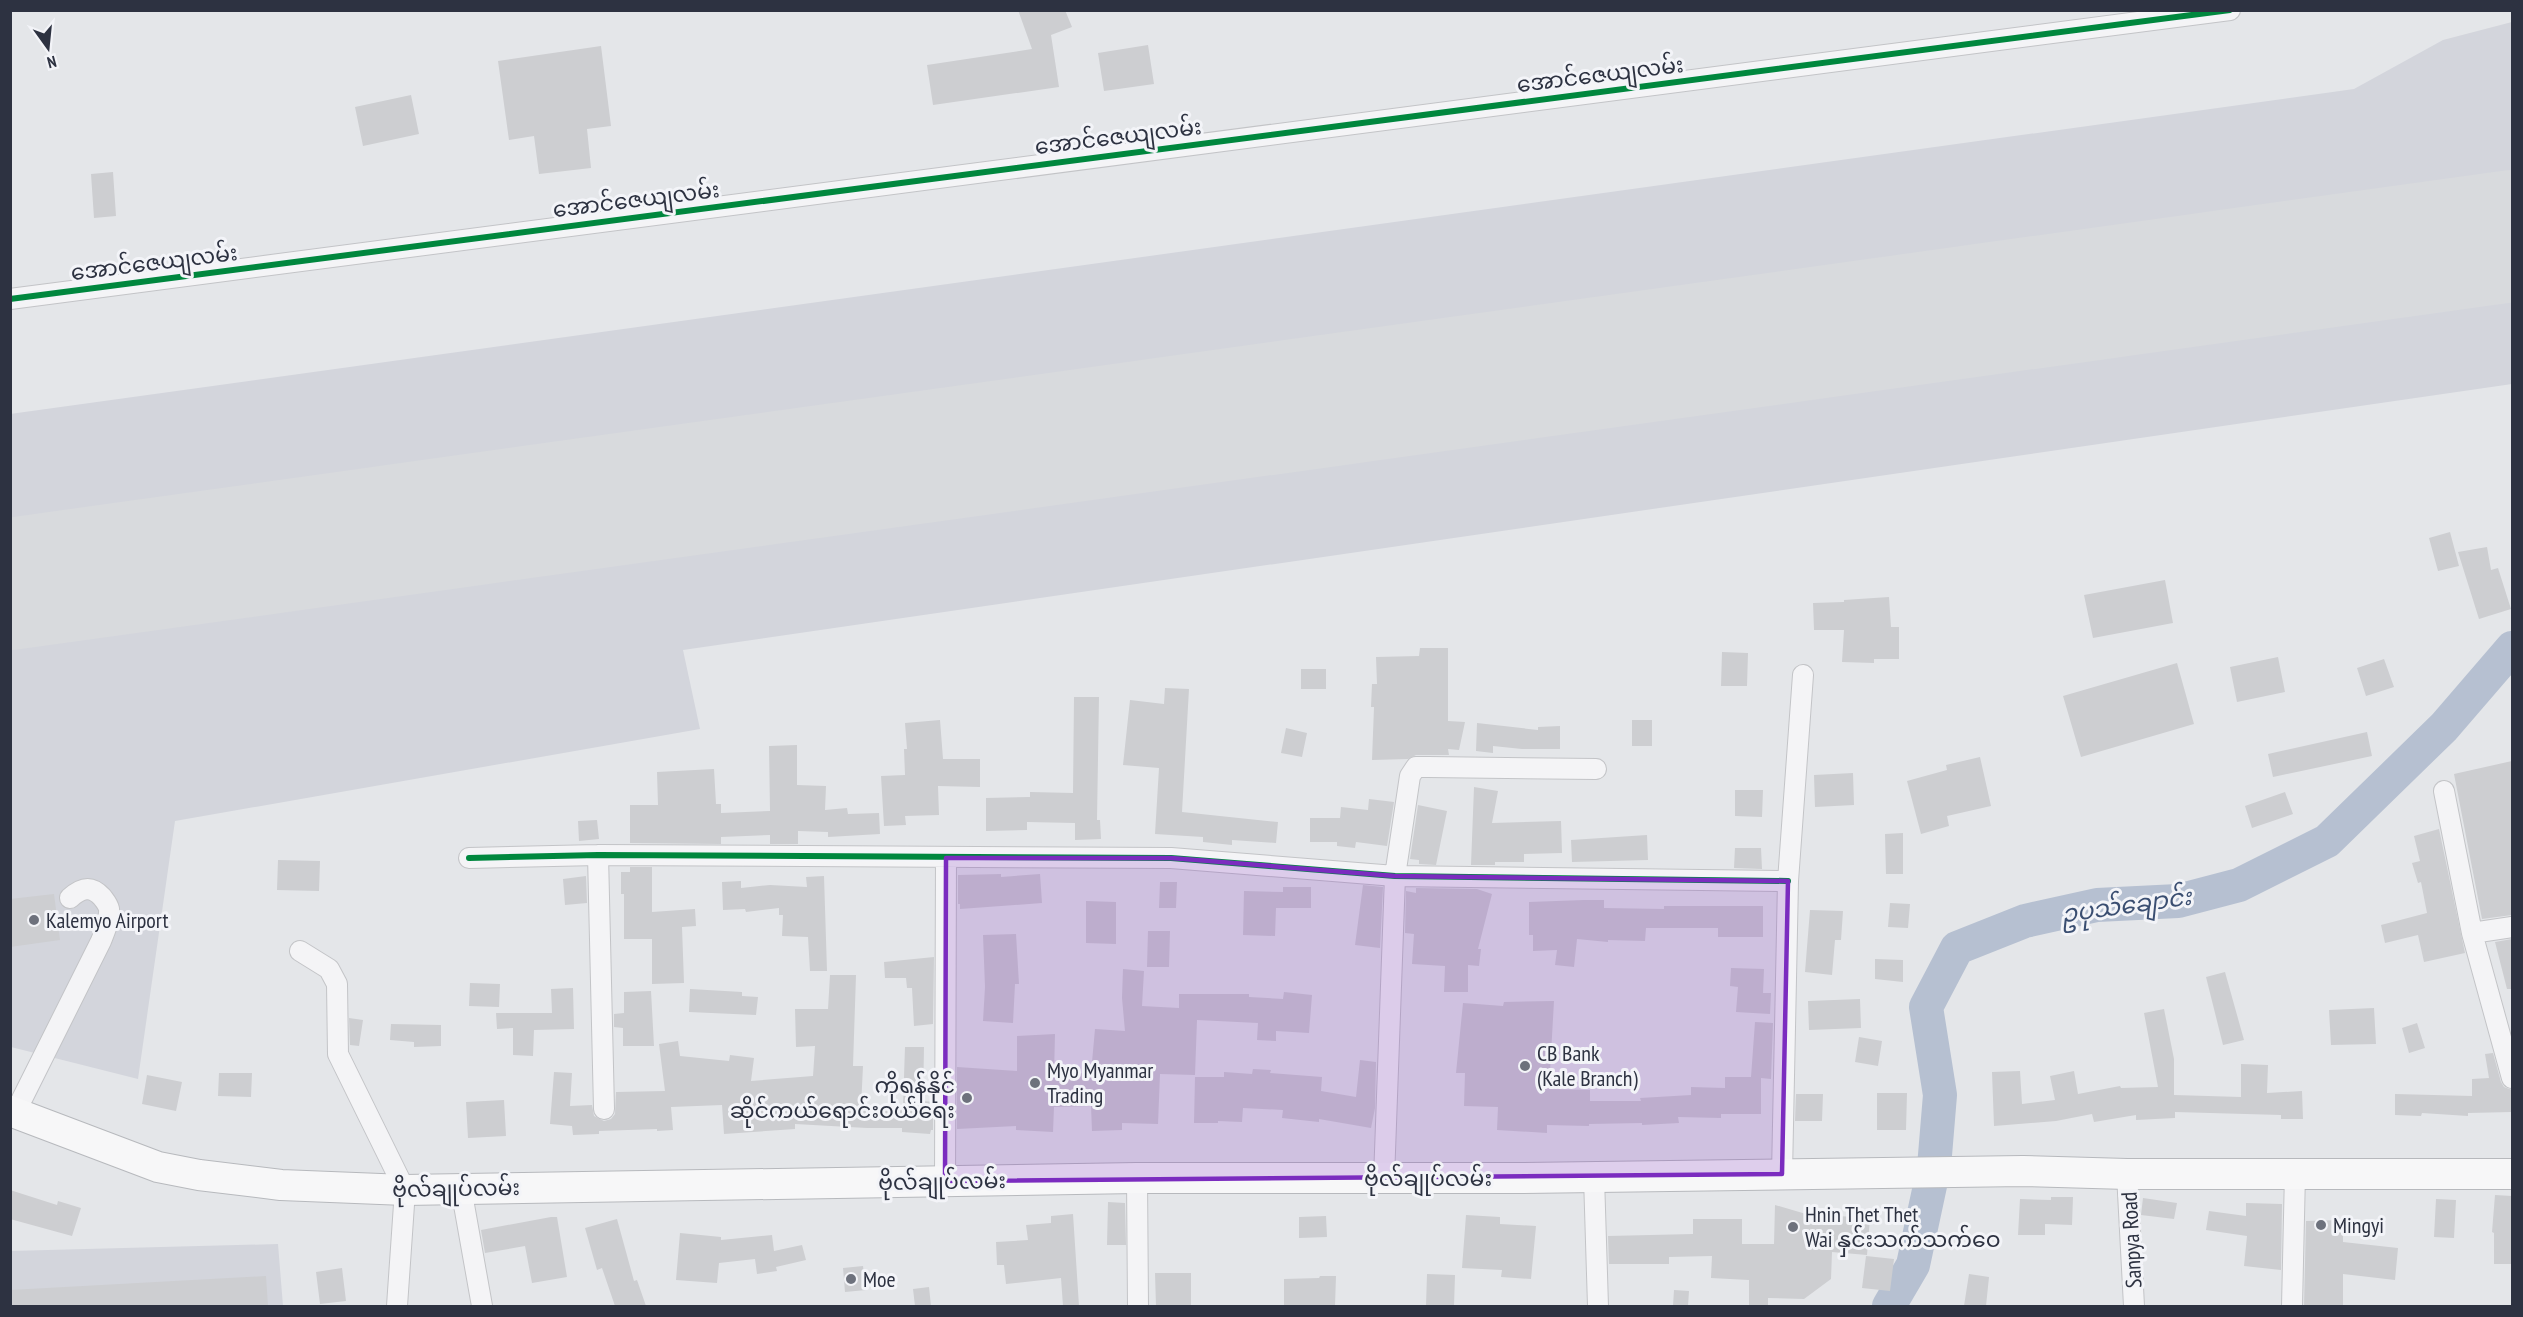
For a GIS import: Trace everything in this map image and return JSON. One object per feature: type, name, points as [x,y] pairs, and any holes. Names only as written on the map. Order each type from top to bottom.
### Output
[{"type":"highway","name":"ဗိုလ်ချုပ်လမ်း","points":[[13,1112],[158,1167],[199,1175],[302,1186],[405,1190],[1137,1178],[1384,1179],[2023,1171],[2127,1174],[2512,1174]]},
{"type":"street","name":"အောင်ဇေယျလမ်း","points":[[10,299],[2230,10]]},
{"type":"street","points":[[1782,1174],[1788,881],[1803,675]]},
{"type":"street","points":[[1384,1179],[1395,876],[1410,776],[1416,767],[1596,770]]},
{"type":"street","points":[[2444,791],[2472,933],[2512,1078]]},
{"type":"street","points":[[469,858],[598,855],[1172,858],[1395,876],[1788,881]]},
{"type":"street","points":[[598,855],[604,1109]]},
{"type":"street","points":[[945,1181],[946,858]]},
{"type":"street","points":[[13,1112],[101,941],[107,923],[109,911],[107,902],[98,893],[90,888],[80,890],[70,898]]},
{"type":"street","points":[[2472,933],[2512,927]]},
{"type":"street","points":[[300,951],[329,969],[337,984],[338,1054],[405,1190],[397,1306]]},
{"type":"street","points":[[2292,1306],[2295,1173]]},
{"type":"street","name":"Sanpya Road","points":[[2127,1174],[2134,1306]]},
{"type":"street","points":[[1594,1177],[1598,1306]]},
{"type":"street","points":[[1137,1178],[1138,1306]]},
{"type":"street","points":[[461,1188],[482,1306]]},
{"type":"highlighted area","points":[[946,858],[1171,858],[1395,876],[1788,881],[1782,1174],[945,1181]]},
{"type":"shaded area","points":[[2512,22],[2512,384],[683,650],[700,729],[175,821],[138,1079],[11,1047],[10,414],[2354,89],[2443,40]]},
{"type":"shaded area","points":[[278,1244],[283,1306],[11,1306],[10,1251]]},
{"type":"building","points":[[1018,10],[1065,10],[1072,27],[1051,35],[1059,87],[933,105],[927,65],[1032,49]]},
{"type":"building","points":[[1148,45],[1154,84],[1104,91],[1098,53]]},
{"type":"building","points":[[601,46],[611,126],[587,129],[591,168],[539,174],[534,136],[509,140],[498,61]]},
{"type":"building","points":[[411,95],[419,134],[363,146],[355,107]]},
{"type":"building","points":[[113,172],[116,216],[94,218],[91,174]]},
{"type":"building","points":[[2450,532],[2459,566],[2438,571],[2429,538]]},
{"type":"building","points":[[2487,547],[2491,570],[2498,568],[2511,609],[2479,619],[2458,552]]},
{"type":"building","points":[[2165,580],[2173,623],[2093,638],[2084,595]]},
{"type":"building","points":[[1889,597],[1891,627],[1899,627],[1899,659],[1874,659],[1874,663],[1842,662],[1844,630],[1814,630],[1813,603]]},
{"type":"building","points":[[1420,648],[1448,648],[1448,721],[1465,722],[1459,750],[1448,749],[1449,755],[1416,755],[1408,759],[1372,760],[1374,707],[1371,707],[1372,684],[1377,684],[1376,657],[1419,656]]},
{"type":"building","points":[[1722,652],[1748,653],[1747,686],[1721,686]]},
{"type":"building","points":[[2278,657],[2285,692],[2237,702],[2230,667]]},
{"type":"building","points":[[2384,659],[2394,687],[2366,696],[2357,668]]},
{"type":"building","points":[[2177,663],[2194,724],[2081,757],[2063,696]]},
{"type":"building","points":[[1301,669],[1326,669],[1326,689],[1301,689]]},
{"type":"building","points":[[1165,688],[1189,689],[1182,812],[1278,822],[1276,843],[1232,840],[1232,845],[1203,842],[1203,837],[1155,834],[1159,768],[1123,765],[1130,700],[1164,704]]},
{"type":"building","points":[[1074,697],[1099,697],[1097,820],[1100,820],[1101,839],[1075,840],[1075,823],[1027,822],[1027,830],[986,831],[986,798],[1030,797],[1030,792],[1073,793]]},
{"type":"building","points":[[940,720],[943,759],[980,759],[980,787],[938,786],[939,815],[905,816],[906,825],[884,826],[881,776],[905,775],[904,749],[907,749],[905,723]]},
{"type":"building","points":[[1632,720],[1652,720],[1652,746],[1632,746]]},
{"type":"building","points":[[1477,723],[1538,730],[1538,727],[1560,726],[1560,749],[1493,746],[1493,753],[1476,751]]},
{"type":"building","points":[[1286,728],[1307,733],[1302,757],[1281,753]]},
{"type":"building","points":[[2367,732],[2372,756],[2273,777],[2268,754]]},
{"type":"building","points":[[797,745],[797,785],[826,786],[825,810],[847,808],[848,814],[879,813],[880,834],[828,837],[828,832],[798,831],[798,844],[770,844],[770,835],[721,837],[721,844],[630,843],[630,805],[658,805],[657,772],[714,769],[716,804],[721,804],[721,813],[770,811],[769,746]]},
{"type":"building","points":[[1980,757],[1991,806],[1947,816],[1949,826],[1921,834],[1907,781],[1947,770],[1946,765]]},
{"type":"building","points":[[2512,761],[2512,915],[2482,919],[2454,774]]},
{"type":"building","points":[[1853,773],[1854,805],[1815,807],[1814,775]]},
{"type":"building","points":[[1474,787],[1498,791],[1492,823],[1561,821],[1562,853],[1524,854],[1524,862],[1471,865]]},
{"type":"building","points":[[1735,790],[1763,790],[1762,817],[1735,816]]},
{"type":"building","points":[[2285,792],[2293,814],[2252,828],[2245,806]]},
{"type":"building","points":[[1369,799],[1394,802],[1387,846],[1356,842],[1355,848],[1337,846],[1337,842],[1310,842],[1310,818],[1340,818],[1341,807],[1368,810]]},
{"type":"building","points":[[1418,805],[1447,811],[1436,865],[1419,864],[1419,860],[1410,859]]},
{"type":"building","points":[[597,820],[599,839],[579,841],[578,821]]},
{"type":"building","points":[[2439,829],[2465,953],[2424,962],[2418,935],[2385,943],[2381,925],[2427,913],[2421,882],[2418,883],[2412,863],[2420,861],[2414,836]]},
{"type":"building","points":[[1903,833],[1903,874],[1886,874],[1885,834]]},
{"type":"building","points":[[1647,835],[1648,860],[1572,862],[1571,840]]},
{"type":"building","points":[[1735,848],[1761,848],[1762,869],[1734,868]]},
{"type":"building","points":[[278,860],[320,861],[319,891],[277,890]]},
{"type":"building","points":[[630,867],[652,867],[652,912],[695,909],[696,926],[682,927],[684,983],[652,984],[652,939],[624,939],[624,894],[621,894],[621,872],[630,872]]},
{"type":"building","points":[[1001,874],[1001,877],[1040,874],[1042,903],[960,909],[958,875]]},
{"type":"building","points":[[586,876],[587,903],[565,905],[563,879]]},
{"type":"building","points":[[824,876],[827,971],[810,971],[808,937],[782,936],[783,915],[779,915],[779,908],[746,912],[745,909],[723,910],[722,882],[741,881],[741,888],[770,885],[807,887],[806,877]]},
{"type":"building","points":[[1160,882],[1177,882],[1176,908],[1159,908]]},
{"type":"building","points":[[1363,885],[1383,887],[1380,948],[1355,945]]},
{"type":"building","points":[[1283,887],[1311,887],[1311,908],[1276,908],[1275,936],[1243,935],[1244,891],[1283,892]]},
{"type":"building","points":[[1416,888],[1477,889],[1492,894],[1478,949],[1481,949],[1479,966],[1468,965],[1468,992],[1444,992],[1445,966],[1412,964],[1414,934],[1405,933],[1406,891],[1416,893]]},
{"type":"building","name":"Kalemyo Airport","points":[[54,894],[60,940],[10,947],[10,899]]},
{"type":"building","points":[[1604,900],[1604,908],[1763,906],[1763,937],[1718,937],[1718,928],[1646,928],[1645,941],[1608,940],[1608,942],[1577,939],[1574,967],[1555,965],[1557,950],[1533,951],[1533,935],[1529,935],[1529,902]]},
{"type":"building","points":[[1086,901],[1116,902],[1116,944],[1086,943]]},
{"type":"building","points":[[1890,903],[1910,904],[1908,928],[1888,927]]},
{"type":"building","points":[[1810,910],[1843,911],[1841,940],[1835,940],[1832,975],[1805,972]]},
{"type":"building","points":[[1148,931],[1170,931],[1169,967],[1147,967]]},
{"type":"building","points":[[1016,934],[1019,984],[1015,984],[1013,1023],[983,1021],[985,987],[983,935]]},
{"type":"building","points":[[2512,939],[2512,989],[2507,989],[2495,942]]},
{"type":"building","points":[[934,957],[933,1024],[914,1026],[912,988],[907,988],[906,978],[885,978],[884,962]]},
{"type":"building","points":[[1875,959],[1903,960],[1903,982],[1875,979]]},
{"type":"building","points":[[1731,968],[1764,969],[1763,993],[1771,993],[1770,1014],[1736,1012],[1738,987],[1730,986]]},
{"type":"building","points":[[1123,969],[1144,971],[1142,1006],[1179,1008],[1179,994],[1249,994],[1249,997],[1283,999],[1284,992],[1312,995],[1309,1033],[1276,1031],[1276,1041],[1257,1040],[1258,1023],[1197,1020],[1195,1075],[1160,1074],[1158,1124],[1122,1123],[1122,1130],[1092,1131],[1091,1106],[1054,1107],[1053,1132],[1016,1130],[1016,1126],[957,1129],[957,1067],[1017,1071],[1017,1036],[1055,1034],[1054,1074],[1091,1073],[1095,1029],[1125,1031],[1122,998]]},
{"type":"building","points":[[2225,972],[2244,1040],[2223,1045],[2206,977]]},
{"type":"building","points":[[830,975],[856,975],[853,1066],[863,1066],[861,1107],[903,1106],[905,1047],[924,1047],[923,1101],[933,1102],[933,1130],[930,1134],[902,1132],[902,1128],[795,1124],[795,1129],[724,1134],[722,1105],[671,1107],[673,1130],[599,1131],[599,1134],[573,1135],[572,1126],[550,1124],[554,1072],[572,1073],[570,1106],[592,1105],[594,1116],[604,1121],[611,1119],[615,1114],[616,1092],[665,1091],[659,1044],[678,1041],[680,1056],[729,1061],[730,1055],[754,1058],[751,1081],[813,1076],[815,1046],[796,1047],[795,1009],[828,1009]]},
{"type":"building","points":[[470,983],[500,984],[499,1007],[469,1006]]},
{"type":"building","points":[[573,988],[574,1029],[534,1030],[533,1056],[513,1055],[513,1028],[497,1029],[496,1013],[552,1013],[551,989]]},
{"type":"building","points":[[690,989],[742,992],[742,996],[758,997],[756,1015],[689,1012]]},
{"type":"building","points":[[651,991],[654,1046],[623,1046],[623,1028],[614,1027],[614,1014],[624,1013],[624,992]]},
{"type":"building","points":[[1860,999],[1861,1028],[1809,1030],[1808,1001]]},
{"type":"building","points":[[1554,1001],[1549,1089],[1590,1090],[1590,1101],[1641,1101],[1640,1098],[1691,1095],[1691,1087],[1725,1088],[1725,1077],[1751,1077],[1755,1022],[1773,1023],[1771,1079],[1761,1078],[1761,1114],[1721,1114],[1721,1118],[1678,1117],[1679,1123],[1642,1125],[1642,1123],[1589,1124],[1589,1126],[1547,1125],[1547,1133],[1497,1130],[1498,1107],[1464,1106],[1465,1073],[1456,1073],[1463,1003],[1503,1006],[1504,1002]]},
{"type":"building","points":[[2374,1008],[2376,1044],[2331,1045],[2329,1010]]},
{"type":"building","points":[[2164,1009],[2174,1059],[2174,1095],[2241,1097],[2241,1064],[2268,1065],[2267,1093],[2302,1091],[2303,1119],[2281,1119],[2281,1115],[2175,1112],[2175,1118],[2136,1120],[2136,1115],[2094,1122],[2092,1114],[2056,1121],[1994,1126],[1992,1072],[2020,1071],[2022,1104],[2055,1100],[2050,1076],[2074,1071],[2078,1094],[2120,1086],[2121,1088],[2158,1087],[2144,1013]]},
{"type":"building","points":[[349,1018],[363,1020],[359,1046],[350,1045]]},
{"type":"building","points":[[2417,1023],[2425,1048],[2409,1053],[2402,1028]]},
{"type":"building","points":[[391,1024],[441,1025],[441,1046],[414,1047],[414,1042],[390,1040]]},
{"type":"building","points":[[1859,1037],[1882,1041],[1878,1066],[1855,1062]]},
{"type":"building","points":[[2493,1053],[2501,1082],[2504,1087],[2512,1090],[2512,1112],[2468,1113],[2468,1116],[2422,1113],[2421,1116],[2395,1115],[2395,1094],[2472,1096],[2472,1079],[2489,1078],[2485,1054]]},
{"type":"building","points":[[1360,1060],[1376,1062],[1375,1108],[1371,1128],[1319,1119],[1319,1122],[1282,1118],[1283,1110],[1243,1108],[1242,1122],[1194,1123],[1195,1077],[1224,1077],[1224,1072],[1252,1074],[1253,1069],[1271,1070],[1270,1073],[1322,1077],[1321,1091],[1356,1097]]},
{"type":"building","points":[[219,1073],[252,1073],[251,1097],[218,1096]]},
{"type":"building","points":[[147,1075],[182,1082],[176,1111],[142,1104]]},
{"type":"building","points":[[1877,1093],[1907,1093],[1906,1130],[1877,1130]]},
{"type":"building","points":[[1796,1094],[1823,1094],[1822,1121],[1795,1121]]},
{"type":"building","points":[[504,1100],[506,1136],[468,1138],[466,1102]]},
{"type":"building","points":[[10,1190],[57,1205],[58,1201],[81,1208],[72,1236],[10,1219]]},
{"type":"building","points":[[2495,1195],[2512,1196],[2511,1264],[2494,1264],[2494,1233],[2492,1232]]},
{"type":"building","points":[[2051,1197],[2073,1197],[2072,1225],[2045,1224],[2045,1235],[2018,1235],[2020,1199],[2051,1200]]},
{"type":"building","points":[[2143,1198],[2177,1203],[2174,1219],[2141,1215]]},
{"type":"building","points":[[2436,1199],[2456,1200],[2454,1238],[2434,1237]]},
{"type":"building","points":[[1108,1202],[1125,1203],[1126,1245],[1107,1245]]},
{"type":"building","points":[[2246,1203],[2282,1204],[2281,1270],[2244,1266],[2247,1236],[2206,1230],[2209,1211],[2246,1216]]},
{"type":"building","points":[[1775,1205],[1806,1214],[1870,1218],[1867,1255],[1832,1252],[1831,1279],[1804,1299],[1768,1298],[1768,1306],[1749,1306],[1749,1280],[1711,1278],[1712,1256],[1669,1257],[1669,1264],[1609,1264],[1608,1236],[1693,1234],[1693,1219],[1742,1219],[1742,1244],[1774,1244]]},
{"type":"building","points":[[1073,1214],[1079,1306],[1063,1306],[1061,1278],[1006,1284],[1004,1265],[997,1265],[996,1242],[1028,1240],[1026,1225],[1051,1223],[1051,1216]]},
{"type":"building","points":[[1466,1215],[1500,1217],[1500,1224],[1536,1226],[1531,1279],[1501,1277],[1502,1270],[1462,1268]]},
{"type":"building","points":[[1326,1216],[1327,1237],[1299,1238],[1299,1217]]},
{"type":"building","points":[[557,1217],[567,1277],[532,1283],[525,1246],[485,1253],[481,1230]]},
{"type":"building","points":[[617,1219],[634,1281],[637,1280],[646,1306],[615,1306],[602,1268],[597,1270],[585,1228]]},
{"type":"building","points":[[2343,1220],[2343,1242],[2398,1248],[2395,1280],[2343,1274],[2343,1306],[2304,1306],[2306,1221]]},
{"type":"building","points":[[680,1233],[721,1237],[721,1240],[772,1235],[774,1251],[802,1245],[806,1260],[776,1267],[777,1271],[757,1274],[755,1259],[719,1263],[717,1283],[676,1280]]},
{"type":"building","points":[[1866,1256],[1894,1259],[1890,1291],[1862,1288]]},
{"type":"building","points":[[863,1266],[866,1290],[845,1292],[843,1268]]},
{"type":"building","points":[[342,1268],[346,1301],[320,1304],[316,1272]]},
{"type":"building","points":[[1155,1273],[1191,1273],[1191,1306],[1156,1306]]},
{"type":"building","points":[[1427,1274],[1455,1275],[1454,1306],[1426,1306]]},
{"type":"building","points":[[1969,1274],[1989,1277],[1986,1306],[1964,1306]]},
{"type":"building","points":[[266,1276],[268,1306],[10,1306],[10,1290]]},
{"type":"building","points":[[1320,1276],[1336,1276],[1335,1306],[1284,1306],[1284,1279],[1319,1278]]},
{"type":"building","points":[[929,1287],[931,1306],[915,1306],[913,1289]]},
{"type":"building","points":[[1674,1290],[1689,1291],[1688,1306],[1673,1306]]},
{"type":"waterway","name":"ဥပုသ်ချောင်း","points":[[1889,1306],[1913,1265],[1934,1167],[1940,1095],[1926,1007],[1957,948],[2025,921],[2097,905],[2178,901],[2239,885],[2327,841],[2444,727],[2512,648]]},
{"type":"runway","points":[[10,584],[2512,236]]},
{"type":"cycle path","points":[[10,299],[2230,10]]},
{"type":"cycle path","points":[[469,858],[598,855],[1171,858],[1395,876],[1788,881]]},
{"type":"place","name":"Kalemyo Airport","points":[[34,920]]},
{"type":"place","name":"CB Bank (Kale Branch)","points":[[1525,1066]]},
{"type":"place","name":"Myo Myanmar Trading","points":[[1035,1083]]},
{"type":"place","name":"ကိုရန်နိုင် ဆိုင်ကယ်ရောင်းဝယ်ရေး","points":[[967,1098]]},
{"type":"place","name":"Mingyi","points":[[2321,1225]]},
{"type":"place","name":"Hnin Thet Thet Wai နှင်းသက်သက်ဝေ","points":[[1793,1227]]},
{"type":"place","name":"Moe","points":[[851,1279]]}]
